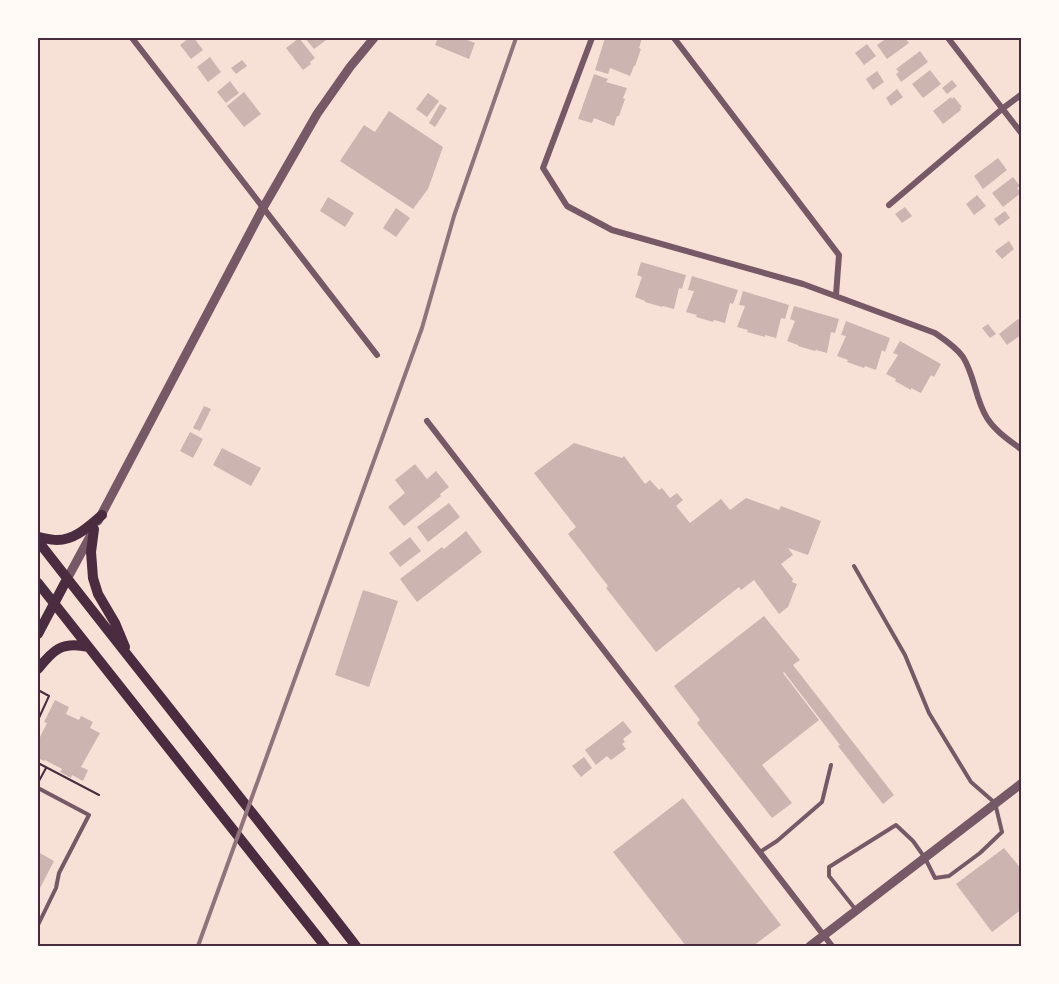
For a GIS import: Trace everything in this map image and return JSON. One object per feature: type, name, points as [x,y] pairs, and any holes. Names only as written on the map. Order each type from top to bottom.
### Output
[{"type":"main road","points":[[38,539],[59,540],[75,535],[86,530],[102,514]]},
{"type":"main road","points":[[94,529],[91,552],[93,578],[98,594],[115,623],[129,658]]},
{"type":"main road","points":[[38,539],[356,946]]},
{"type":"main road","points":[[38,634],[67,579]]},
{"type":"main road","points":[[38,583],[324,946]]},
{"type":"main road","points":[[38,669],[53,652],[65,646],[75,644],[88,647]]},
{"type":"street","points":[[132,38],[377,355]]},
{"type":"street","points":[[67,579],[263,208],[316,114],[374,38]]},
{"type":"street","points":[[592,38],[543,168],[567,206],[612,230],[803,284],[935,333],[950,343],[962,357],[972,376],[979,403],[988,420],[1022,450]]},
{"type":"street","points":[[674,38],[839,255],[836,296]]},
{"type":"street","points":[[948,38],[1022,134]]},
{"type":"street","points":[[889,205],[1022,94]]},
{"type":"street","points":[[427,421],[832,946]]},
{"type":"street","points":[[810,946],[1022,783]]},
{"type":"lane","points":[[855,566],[905,655],[929,713],[971,782],[995,803],[1002,832],[980,853],[949,876],[935,878],[913,841],[896,825],[829,867],[829,876],[856,911]]},
{"type":"lane","points":[[760,852],[777,841],[822,802],[831,765]]},
{"type":"lane","points":[[38,787],[88,815],[59,873],[56,888],[38,925]]},
{"type":"path","points":[[38,690],[49,696],[38,720]]},
{"type":"path","points":[[38,763],[99,795]]},
{"type":"path","points":[[38,787],[46,768]]},
{"type":"building","points":[[189,38],[194,38],[203,50],[191,59],[180,45]]},
{"type":"building","points":[[299,38],[315,58],[303,70],[286,48]]},
{"type":"building","points":[[305,38],[329,38],[314,49]]},
{"type":"building","points":[[438,38],[462,38],[475,43],[469,59],[435,45]]},
{"type":"building","points":[[605,38],[642,38],[639,48],[641,49],[630,76],[610,68],[608,74],[595,70]]},
{"type":"building","points":[[887,38],[905,38],[909,43],[887,59],[877,45]]},
{"type":"building","points":[[867,44],[876,56],[864,65],[855,53]]},
{"type":"building","points":[[920,51],[928,62],[901,82],[896,69]]},
{"type":"building","points":[[210,57],[221,72],[208,82],[197,67]]},
{"type":"building","points":[[242,60],[247,66],[236,74],[231,68]]},
{"type":"building","points":[[930,70],[941,84],[923,98],[912,84]]},
{"type":"building","points":[[877,71],[884,82],[873,90],[866,79]]},
{"type":"building","points":[[594,74],[608,79],[606,82],[627,88],[614,126],[594,118],[592,123],[578,119]]},
{"type":"building","points":[[952,80],[957,86],[947,94],[942,88]]},
{"type":"building","points":[[230,81],[239,93],[226,103],[217,92]]},
{"type":"building","points":[[897,89],[903,97],[891,106],[886,98]]},
{"type":"building","points":[[244,92],[261,114],[244,127],[227,106]]},
{"type":"building","points":[[428,93],[439,101],[427,117],[416,109]]},
{"type":"building","points":[[951,97],[952,99],[954,97],[962,107],[943,124],[933,111]]},
{"type":"building","points":[[440,104],[447,108],[435,127],[429,123]]},
{"type":"building","points":[[389,111],[443,147],[428,189],[413,209],[340,161],[364,125],[375,132]]},
{"type":"building","points":[[998,158],[1007,170],[983,189],[974,176]]},
{"type":"building","points":[[1013,177],[1020,186],[1017,188],[1021,193],[1003,207],[992,193]]},
{"type":"building","points":[[977,195],[986,206],[974,215],[966,204]]},
{"type":"building","points":[[328,197],[354,213],[345,227],[320,211]]},
{"type":"building","points":[[905,207],[912,216],[902,223],[895,214]]},
{"type":"building","points":[[396,208],[410,218],[396,237],[383,228]]},
{"type":"building","points":[[1005,211],[1010,218],[999,226],[994,219]]},
{"type":"building","points":[[1009,241],[1014,249],[1002,259],[995,251]]},
{"type":"building","points":[[641,262],[686,275],[682,289],[679,288],[674,309],[645,302],[635,297],[642,277],[637,275]]},
{"type":"building","points":[[692,276],[738,290],[733,304],[730,303],[725,323],[714,320],[713,322],[686,312],[694,291],[688,290]]},
{"type":"building","points":[[743,291],[789,305],[785,319],[781,318],[776,338],[747,332],[748,330],[737,327],[745,306],[739,305]]},
{"type":"building","points":[[794,306],[839,319],[835,333],[831,332],[827,353],[787,341],[795,321],[790,319]]},
{"type":"building","points":[[1018,319],[1022,323],[1022,334],[1007,345],[999,334]]},
{"type":"building","points":[[846,321],[890,338],[885,352],[882,350],[876,370],[847,362],[848,360],[837,356],[846,336],[841,335]]},
{"type":"building","points":[[988,324],[996,334],[990,338],[982,328]]},
{"type":"building","points":[[900,341],[941,364],[934,377],[931,375],[921,393],[911,388],[911,390],[886,374],[898,355],[893,353]]},
{"type":"building","points":[[204,406],[211,409],[200,431],[193,428]]},
{"type":"building","points":[[190,432],[203,439],[193,458],[180,451]]},
{"type":"building","points":[[574,443],[622,458],[624,456],[645,484],[650,480],[659,490],[662,488],[670,498],[677,493],[683,500],[676,506],[690,523],[721,499],[730,510],[746,498],[779,510],[781,506],[821,521],[808,555],[788,548],[793,555],[781,564],[793,579],[792,582],[797,584],[788,607],[779,614],[754,580],[741,590],[739,587],[656,652],[606,588],[608,586],[568,534],[576,527],[534,473]]},
{"type":"building","points":[[222,448],[261,468],[251,486],[213,465]]},
{"type":"building","points":[[415,464],[427,479],[436,471],[449,487],[404,526],[388,507],[405,493],[395,480]]},
{"type":"building","points":[[449,503],[460,517],[428,542],[417,527]]},
{"type":"building","points":[[466,531],[482,552],[417,602],[400,579]]},
{"type":"building","points":[[410,537],[421,551],[400,567],[389,553]]},
{"type":"building","points":[[363,590],[398,601],[369,687],[335,675]]},
{"type":"building","points":[[764,616],[800,660],[793,665],[894,795],[883,804],[784,672],[819,720],[762,765],[792,803],[772,818],[697,723],[700,720],[674,686]]},
{"type":"building","points":[[55,700],[69,707],[66,714],[79,720],[81,716],[93,722],[90,728],[100,733],[81,767],[88,770],[83,781],[60,772],[62,769],[45,760],[40,759],[38,762],[38,736],[40,737],[47,723],[44,722]]},
{"type":"building","points":[[623,721],[632,732],[623,739],[625,742],[622,744],[626,749],[611,760],[607,756],[596,765],[585,750]]},
{"type":"building","points":[[584,757],[592,768],[581,777],[572,766]]},
{"type":"building","points":[[683,798],[781,925],[753,946],[686,946],[613,852]]},
{"type":"building","points":[[1004,848],[1022,870],[1022,909],[992,932],[956,884]]},
{"type":"building","points":[[38,852],[54,861],[38,892]]},
{"type":"railway","points":[[198,946],[422,328],[454,216],[516,38]]}]
